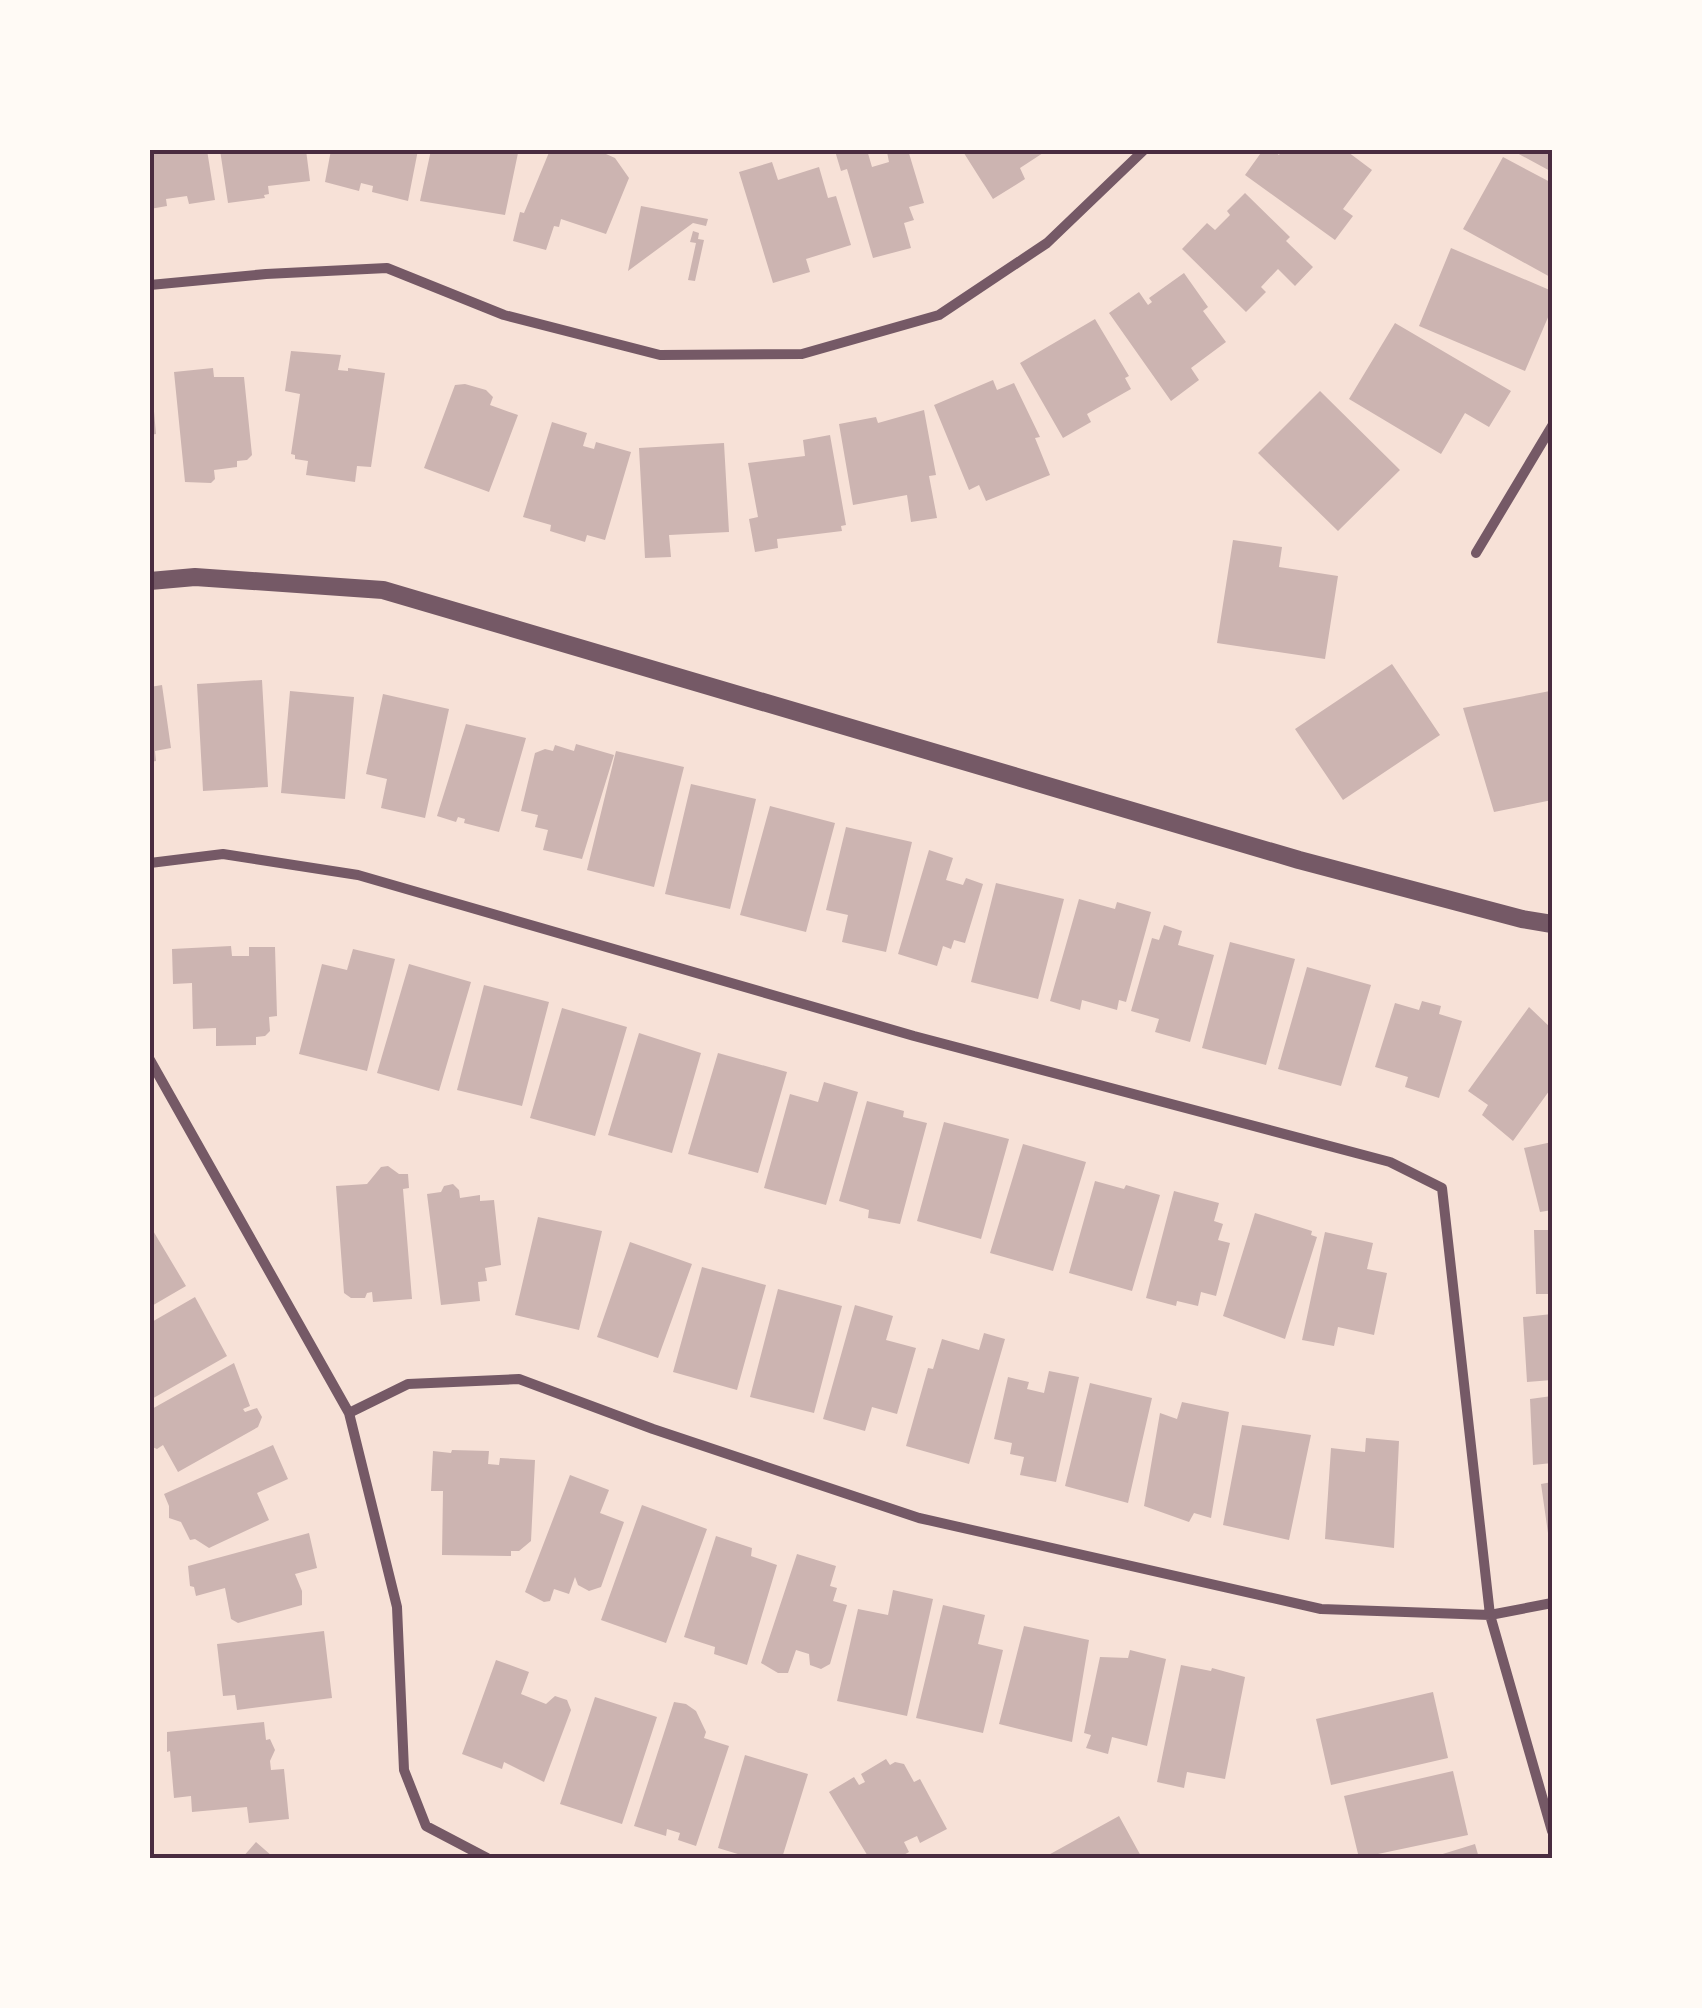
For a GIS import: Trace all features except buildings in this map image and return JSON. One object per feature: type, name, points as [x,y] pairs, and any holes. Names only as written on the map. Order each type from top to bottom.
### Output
[{"type":"street","points":[[150,286],[266,274],[387,268],[504,315],[660,355],[802,354],[939,315],[1047,243],[1144,150]]},
{"type":"street","points":[[1476,553],[1552,426]]},
{"type":"street","points":[[150,581],[195,577],[383,590],[1299,860],[1552,924]]},
{"type":"street","points":[[150,863],[223,854],[358,875],[914,1036],[1390,1162],[1442,1188],[1490,1614],[1552,1832]]},
{"type":"street","points":[[150,1060],[348,1413],[397,1607],[404,1770],[426,1826],[487,1858]]},
{"type":"street","points":[[348,1413],[408,1384],[518,1378],[653,1430],[920,1518],[1321,1610],[1490,1614],[1552,1603]]}]
